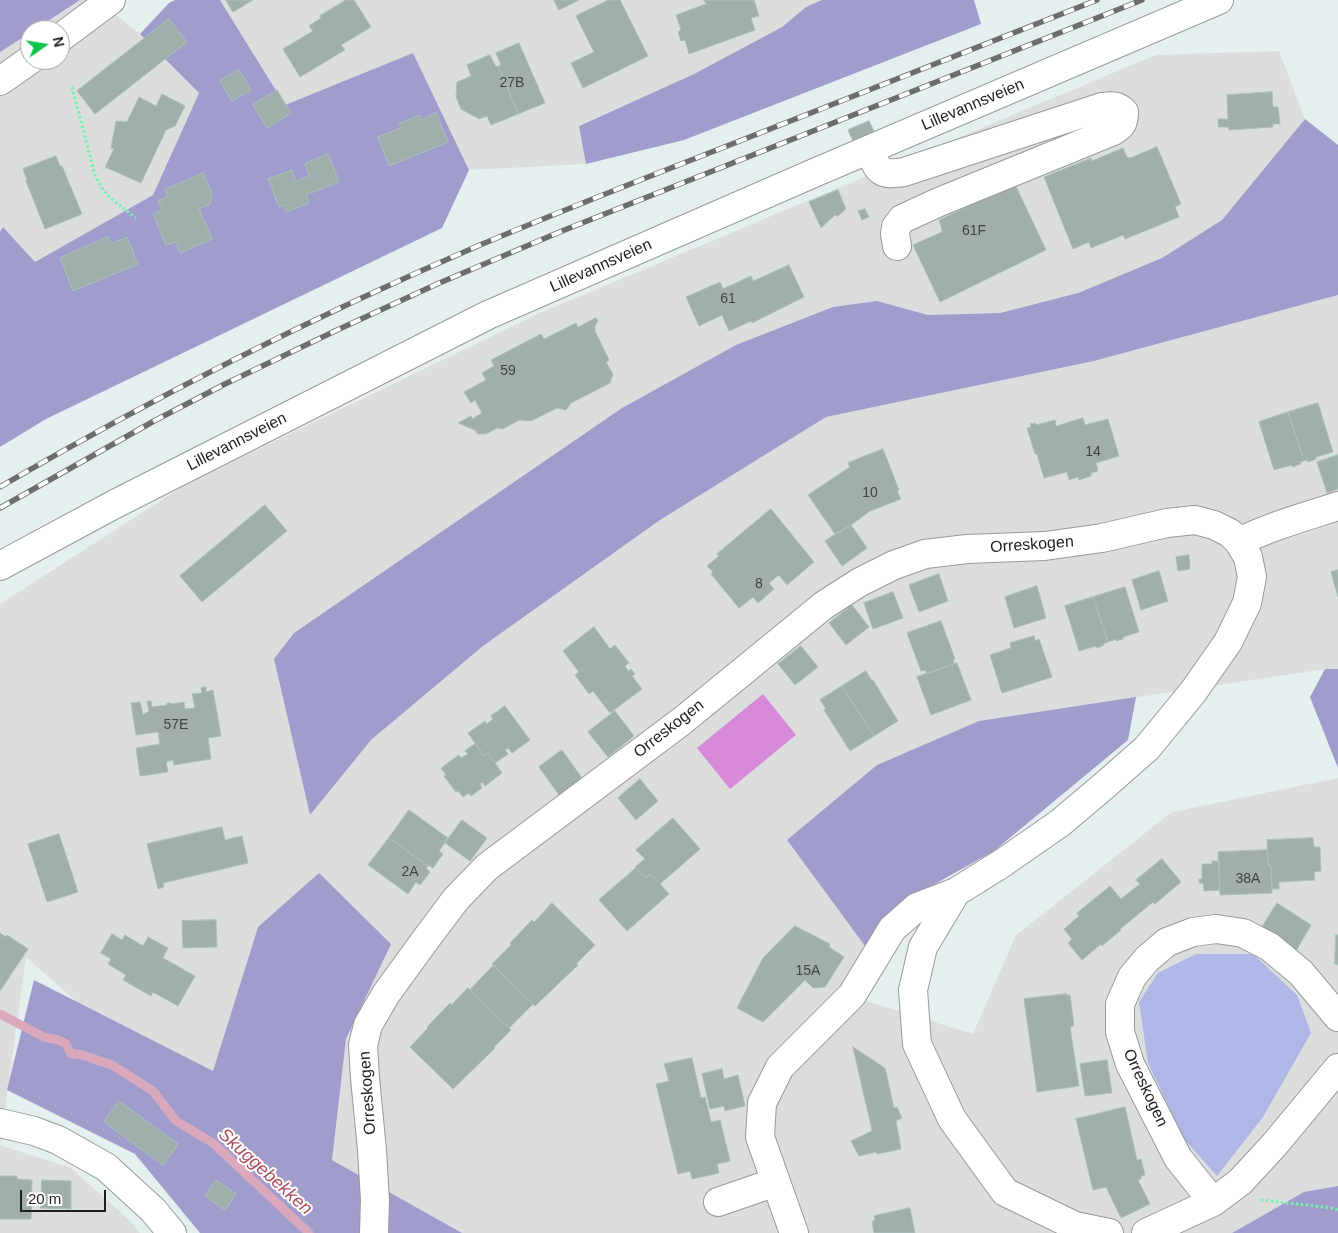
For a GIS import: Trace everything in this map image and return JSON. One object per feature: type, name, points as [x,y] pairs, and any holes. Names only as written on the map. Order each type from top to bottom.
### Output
[{"type":"street","points":[[70,31],[111,0]]},
{"type":"street","name":"Lillevannsveien","points":[[0,566],[115,504],[488,315],[1219,0]]},
{"type":"street","points":[[0,81],[20,67]]},
{"type":"street","points":[[869,150],[880,171],[886,174],[894,174],[1102,107],[1113,106],[1120,108],[1124,112],[1124,120],[1121,126],[1113,131],[902,219],[896,227],[897,246]]},
{"type":"street","points":[[1239,542],[1288,522],[1338,506]]},
{"type":"street","name":"Orreskogen","points":[[374,1233],[375,1200],[364,1045],[368,1025],[386,994],[426,938],[456,899],[487,867],[682,720],[824,605],[860,582],[894,566],[925,554],[967,548],[1045,546],[1102,538],[1167,523],[1195,520],[1214,525],[1230,533],[1239,542],[1248,557],[1252,577],[1247,603],[1228,642],[1192,692],[1147,748],[1060,823],[1001,864],[956,892],[917,908],[892,929],[852,995],[780,1067],[762,1103],[760,1138],[794,1233]]},
{"type":"street","name":"Orreskogen","points":[[956,892],[923,947],[913,990],[917,1044],[952,1119],[1005,1192],[1075,1226],[1109,1233]]},
{"type":"street","name":"Orreskogen","points":[[1213,1202],[1178,1158],[1130,1064],[1120,1032],[1120,1004],[1132,977],[1147,959],[1167,942],[1193,932],[1216,929],[1243,933],[1270,947],[1301,973],[1338,1017]]},
{"type":"street","points":[[1146,1233],[1213,1202],[1240,1182],[1275,1144],[1338,1068]]},
{"type":"street","points":[[0,1123],[34,1131],[58,1140],[106,1167],[153,1210],[172,1233]]},
{"type":"street","points":[[718,1202],[776,1182]]},
{"type":"path","points":[[72,87],[94,175],[110,198],[136,218]]},
{"type":"path","points":[[1213,1202],[1264,1200],[1338,1210]]},
{"type":"shaded area","points":[[0,0],[97,0],[140,34],[199,93],[153,195],[35,262],[3,227],[0,232]]},
{"type":"shaded area","points":[[0,0],[80,0],[49,20],[20,20],[20,39],[0,52]]},
{"type":"shaded area","points":[[175,0],[220,0],[285,105],[413,53],[469,170],[442,228],[46,419],[0,447],[0,232],[3,227],[35,262],[153,195],[199,93],[140,34],[169,3]]},
{"type":"shaded area","points":[[220,0],[822,0],[806,7],[782,27],[694,74],[579,125],[586,164],[469,170],[413,53],[285,105]]},
{"type":"shaded area","points":[[822,0],[974,0],[981,24],[684,140],[586,164],[579,126],[694,74],[782,27],[806,7]]},
{"type":"shaded area","points":[[1279,51],[1305,119],[1222,220],[1162,258],[1078,293],[1000,313],[928,315],[877,301],[274,659],[310,814],[371,740],[483,646],[660,520],[826,417],[1094,361],[1338,295],[1338,669],[1325,669],[979,721],[787,840],[865,946],[840,993],[973,1034],[1016,935],[1172,812],[1338,778],[1338,1186],[1304,1192],[1232,1233],[462,1233],[332,1160],[346,1039],[390,944],[258,927],[213,1071],[92,1015],[26,957],[0,1145],[0,604],[188,483],[542,312],[1156,55]]},
{"type":"shaded area","points":[[1305,119],[1338,145],[1338,295],[1094,361],[826,417],[660,520],[483,646],[371,740],[310,815],[274,659],[294,633],[622,408],[736,345],[833,307],[877,301],[928,315],[1000,313],[1078,293],[1162,258],[1222,220]]},
{"type":"shaded area","points":[[1325,669],[1338,669],[1338,768],[1310,697]]},
{"type":"shaded area","points":[[763,694],[796,735],[730,789],[697,748]]},
{"type":"shaded area","points":[[1136,697],[1128,740],[994,851],[899,904],[865,946],[787,840],[877,765],[979,721]]},
{"type":"shaded area","points":[[319,873],[391,944],[346,1039],[332,1160],[462,1233],[200,1233],[135,1154],[7,1090],[34,980],[213,1071],[258,927]]},
{"type":"shaded area","points":[[1196,954],[1253,954],[1297,995],[1311,1033],[1263,1117],[1217,1176],[1184,1139],[1148,1063],[1139,1002],[1158,973]]},
{"type":"shaded area","points":[[0,1145],[71,1168],[129,1220],[140,1233],[0,1233]]},
{"type":"shaded area","points":[[1338,1186],[1338,1233],[1232,1233],[1304,1192]]},
{"type":"building","points":[[226,0],[253,0],[233,12]]},
{"type":"building","points":[[346,0],[354,0],[371,27],[341,45],[345,50],[300,77],[283,49],[313,31],[309,26],[321,18],[320,16]]},
{"type":"building","points":[[554,0],[579,0],[559,10]]},
{"type":"building","points":[[609,0],[620,0],[648,56],[583,88],[571,63],[594,52],[576,16]]},
{"type":"building","points":[[704,0],[754,0],[759,16],[751,18],[755,30],[689,54],[685,40],[681,41],[678,32],[681,30],[676,15],[706,4]]},
{"type":"building","points":[[169,19],[187,42],[95,114],[77,91]]},
{"type":"building","points":[[519,43],[545,103],[518,114],[498,66],[501,65],[496,53]]},
{"type":"building","points":[[490,55],[496,67],[498,66],[518,114],[491,125],[487,116],[479,119],[461,109],[456,97],[457,82],[471,76],[467,65]]},
{"type":"building","points":[[239,70],[251,90],[232,101],[220,81]]},
{"type":"building","points":[[277,90],[291,113],[267,128],[253,105]]},
{"type":"building","points":[[1272,92],[1273,107],[1278,107],[1280,124],[1273,124],[1273,127],[1229,130],[1229,127],[1218,127],[1218,119],[1228,119],[1227,95]]},
{"type":"building","points":[[162,94],[185,106],[175,126],[166,130],[141,183],[105,167],[114,149],[111,148],[116,121],[127,122],[139,97],[156,106]]},
{"type":"building","points":[[436,113],[448,142],[389,166],[378,137],[401,128],[399,124],[419,115],[421,120]]},
{"type":"building","points":[[869,121],[874,131],[853,141],[848,130]]},
{"type":"building","points":[[1157,147],[1181,204],[1175,207],[1179,217],[1125,239],[1123,235],[1091,248],[1089,242],[1073,249],[1044,177],[1091,158],[1092,161],[1123,148],[1127,157],[1130,158]]},
{"type":"building","points":[[328,154],[339,182],[306,195],[309,203],[286,212],[283,205],[279,207],[268,179],[292,170],[296,181],[309,176],[305,164]]},
{"type":"building","points":[[56,156],[82,214],[45,229],[23,169]]},
{"type":"building","points":[[203,173],[212,193],[210,204],[199,209],[212,239],[180,253],[176,242],[166,245],[153,214],[162,210],[158,201],[168,196],[165,190]]},
{"type":"building","points":[[1013,180],[1046,250],[940,302],[913,245],[942,232],[939,220],[969,206],[968,202]]},
{"type":"building","points":[[838,190],[846,209],[838,216],[835,215],[821,228],[809,202]]},
{"type":"building","points":[[865,209],[869,217],[862,220],[858,211]]},
{"type":"building","points":[[108,237],[111,244],[127,237],[138,264],[73,291],[60,258]]},
{"type":"building","points":[[789,265],[804,297],[752,323],[751,321],[729,331],[722,315],[699,326],[686,297],[720,282],[723,289],[751,276],[753,281]]},
{"type":"building","points":[[596,318],[598,321],[595,331],[609,360],[606,362],[613,374],[610,383],[571,403],[566,410],[557,408],[531,421],[519,420],[503,429],[497,428],[486,434],[478,434],[475,430],[458,423],[471,416],[472,419],[482,413],[475,400],[471,403],[464,392],[486,380],[482,373],[494,366],[491,360],[541,334],[544,339],[576,323],[578,327]]},
{"type":"building","points":[[1318,403],[1333,452],[1316,457],[1316,459],[1308,462],[1307,460],[1304,461],[1288,412]]},
{"type":"building","points":[[1288,412],[1304,461],[1292,467],[1292,465],[1274,470],[1259,422]]},
{"type":"building","points":[[1083,418],[1085,425],[1108,419],[1119,456],[1096,463],[1098,471],[1091,473],[1091,476],[1079,480],[1078,477],[1069,480],[1067,472],[1044,478],[1027,428],[1031,427],[1030,424],[1035,423],[1036,425],[1055,420],[1056,426]]},
{"type":"building","points":[[883,449],[901,499],[870,511],[835,534],[808,495],[850,467],[848,463]]},
{"type":"building","points":[[1338,455],[1338,489],[1327,493],[1317,462]]},
{"type":"building","points":[[265,505],[287,531],[202,602],[180,576]]},
{"type":"building","points":[[771,509],[814,562],[787,585],[779,575],[769,583],[774,589],[758,603],[753,597],[739,608],[711,574],[713,572],[707,566],[719,556],[717,554]]},
{"type":"building","points":[[851,525],[867,548],[842,566],[825,541]]},
{"type":"building","points":[[1189,555],[1190,569],[1178,571],[1176,557]]},
{"type":"building","points":[[1338,570],[1338,597],[1331,572]]},
{"type":"building","points":[[1159,571],[1168,601],[1141,610],[1132,580]]},
{"type":"building","points":[[939,574],[948,601],[919,612],[909,585]]},
{"type":"building","points":[[1037,586],[1046,618],[1014,628],[1005,597]]},
{"type":"building","points":[[1125,587],[1139,632],[1123,637],[1123,639],[1108,642],[1093,597]]},
{"type":"building","points":[[893,592],[903,618],[873,629],[864,603]]},
{"type":"building","points":[[1093,597],[1108,642],[1097,648],[1096,646],[1079,651],[1065,606]]},
{"type":"building","points":[[852,605],[869,627],[846,645],[829,623]]},
{"type":"building","points":[[941,621],[955,659],[953,659],[954,664],[927,674],[925,670],[921,671],[907,633]]},
{"type":"building","points":[[594,627],[610,649],[615,645],[629,663],[625,666],[628,671],[631,669],[635,674],[632,676],[642,689],[610,713],[593,691],[589,694],[575,675],[579,672],[563,651]]},
{"type":"building","points":[[1034,636],[1035,641],[1039,639],[1052,677],[1002,693],[990,655],[1011,648],[1010,643]]},
{"type":"building","points":[[801,646],[818,667],[795,685],[778,664]]},
{"type":"building","points":[[957,663],[971,700],[931,715],[917,677]]},
{"type":"building","points":[[866,671],[898,721],[874,736],[842,686]]},
{"type":"building","points":[[842,686],[874,736],[850,751],[824,710],[826,709],[820,700]]},
{"type":"building","points":[[206,687],[206,692],[213,690],[221,736],[208,738],[211,759],[174,765],[173,760],[166,762],[168,772],[140,776],[136,748],[160,744],[158,732],[136,735],[131,703],[140,702],[143,715],[149,711],[147,701],[151,701],[152,707],[167,705],[167,703],[184,702],[185,709],[195,708],[192,694],[202,693],[201,688]]},
{"type":"building","points":[[505,706],[530,740],[512,753],[508,748],[505,750],[508,754],[495,763],[488,753],[484,756],[468,733],[485,721],[487,724],[493,719],[491,716]]},
{"type":"building","points":[[615,711],[634,736],[608,757],[588,732]]},
{"type":"building","points":[[475,744],[484,756],[488,753],[502,773],[485,786],[482,782],[480,784],[482,788],[471,796],[469,793],[463,797],[458,791],[456,792],[444,776],[446,775],[441,768],[459,755],[461,758],[468,754],[465,751]]},
{"type":"building","points":[[562,750],[582,778],[559,795],[539,767]]},
{"type":"building","points":[[640,779],[658,801],[636,820],[618,798]]},
{"type":"building","points":[[409,810],[448,838],[439,851],[443,854],[433,868],[389,838]]},
{"type":"building","points":[[673,818],[700,849],[660,884],[651,874],[645,878],[635,867],[645,859],[636,850]]},
{"type":"building","points":[[462,820],[487,838],[470,861],[445,843]]},
{"type":"building","points":[[222,827],[225,840],[242,836],[248,863],[163,883],[164,887],[158,889],[147,844]]},
{"type":"building","points":[[59,834],[78,892],[47,902],[28,844]]},
{"type":"building","points":[[389,838],[428,866],[426,868],[430,872],[420,885],[416,882],[408,894],[368,865]]},
{"type":"building","points":[[1313,838],[1314,847],[1320,847],[1321,871],[1314,872],[1315,880],[1279,882],[1279,889],[1272,889],[1271,866],[1268,866],[1267,840]]},
{"type":"building","points":[[1267,850],[1268,866],[1271,866],[1272,893],[1220,895],[1218,852]]},
{"type":"building","points":[[1162,859],[1181,882],[1155,904],[1153,902],[1102,946],[1101,944],[1082,960],[1068,943],[1072,939],[1064,929],[1079,916],[1077,913],[1110,886],[1121,899],[1140,884],[1136,880]]},
{"type":"building","points":[[1212,861],[1219,861],[1220,890],[1204,891],[1203,883],[1199,883],[1199,879],[1202,879],[1202,864],[1212,864]]},
{"type":"building","points":[[636,868],[645,878],[651,874],[669,894],[627,931],[599,900]]},
{"type":"building","points":[[552,903],[595,945],[576,964],[578,965],[535,1006],[492,964],[532,920],[534,922]]},
{"type":"building","points":[[1277,903],[1311,925],[1296,951],[1261,929]]},
{"type":"building","points":[[216,920],[217,947],[183,948],[182,921]]},
{"type":"building","points":[[795,926],[830,944],[829,947],[844,957],[825,987],[813,988],[805,980],[763,1022],[737,1008],[763,958]]},
{"type":"building","points":[[0,933],[6,937],[7,935],[28,949],[0,991]]},
{"type":"building","points":[[112,934],[122,940],[125,935],[143,946],[148,937],[168,948],[163,958],[195,976],[178,1006],[153,992],[151,996],[123,980],[126,975],[108,964],[111,959],[101,953]]},
{"type":"building","points":[[1336,935],[1338,935],[1338,965],[1335,964]]},
{"type":"building","points":[[494,965],[533,1004],[509,1028],[470,990]]},
{"type":"building","points":[[468,988],[511,1030],[453,1089],[410,1047],[450,1003],[451,1005]]},
{"type":"building","points":[[1070,995],[1074,1026],[1070,1027],[1079,1086],[1037,1092],[1024,999]]},
{"type":"building","points":[[853,1047],[885,1068],[894,1108],[897,1107],[902,1118],[896,1121],[901,1149],[859,1156],[851,1141],[872,1131]]},
{"type":"building","points":[[692,1058],[701,1098],[705,1097],[711,1122],[720,1120],[730,1161],[717,1164],[719,1173],[692,1179],[690,1171],[678,1174],[656,1084],[669,1081],[664,1064]]},
{"type":"building","points":[[1107,1060],[1112,1093],[1085,1096],[1080,1064]]},
{"type":"building","points":[[722,1069],[724,1079],[738,1075],[745,1106],[725,1111],[724,1106],[710,1109],[702,1074]]},
{"type":"building","points":[[119,1101],[178,1144],[163,1165],[104,1122]]},
{"type":"building","points":[[1125,1107],[1137,1160],[1141,1159],[1145,1175],[1141,1176],[1141,1179],[1138,1180],[1150,1204],[1121,1218],[1106,1187],[1093,1190],[1076,1119]]},
{"type":"building","points":[[0,1176],[17,1176],[17,1179],[32,1180],[31,1219],[0,1219]]},
{"type":"building","points":[[42,1180],[71,1181],[71,1209],[41,1208]]},
{"type":"building","points":[[216,1180],[236,1194],[225,1210],[205,1196]]},
{"type":"building","points":[[910,1208],[915,1233],[874,1233],[872,1221],[875,1221],[874,1216]]},
{"type":"waterway","name":"Skuggebekken","points":[[0,1014],[44,1037],[66,1044],[71,1054],[79,1054],[112,1065],[153,1091],[176,1121],[213,1143],[309,1233]]},
{"type":"railway","points":[[0,487],[117,421],[236,359],[418,272],[574,206],[1097,0]]},
{"type":"railway","points":[[0,508],[154,421],[225,384],[437,284],[562,231],[1142,0]]}]
